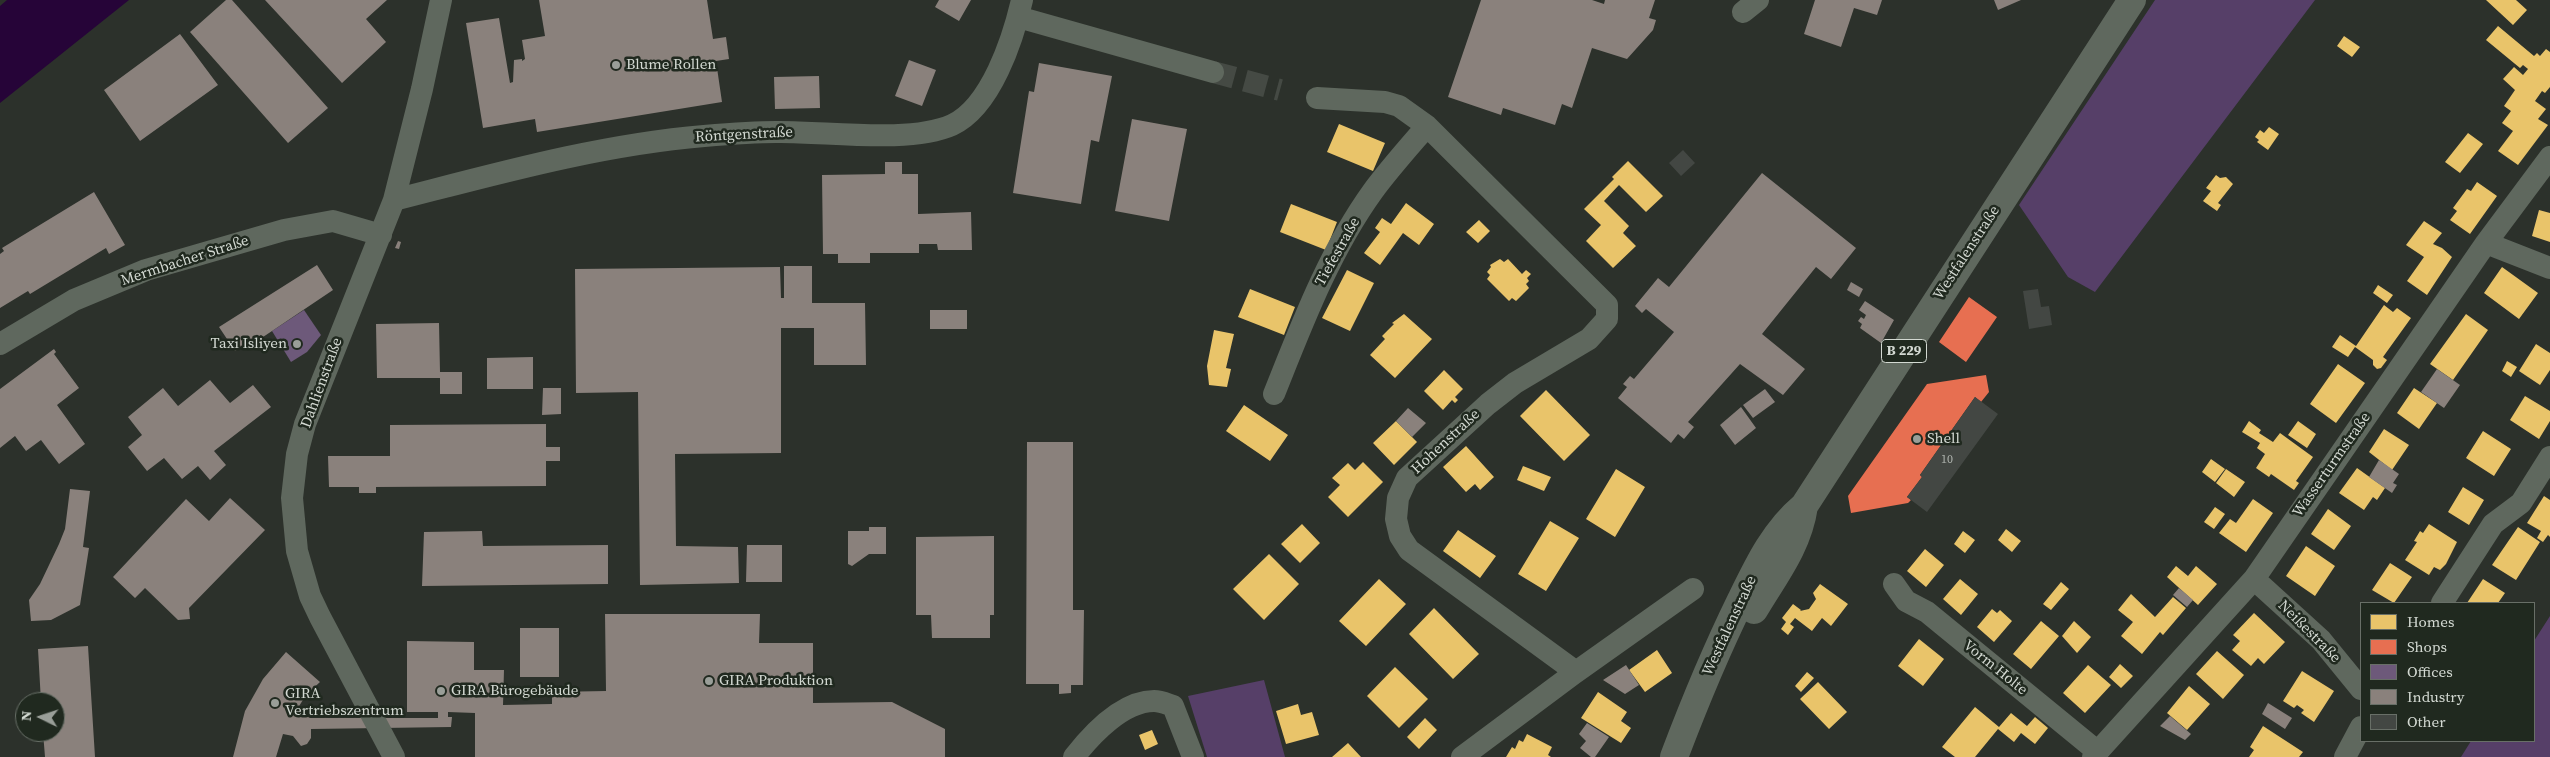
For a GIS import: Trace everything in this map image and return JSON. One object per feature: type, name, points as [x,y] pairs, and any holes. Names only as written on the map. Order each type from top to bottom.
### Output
[{"type":"main road","name":"Westfalenstraße","points":[[1674,757],[1718,646],[1775,536],[1788,520],[1804,506],[2132,0]]},
{"type":"main road","name":"Westfalenstraße","points":[[1694,757],[1733,649],[1751,614],[1793,548],[1801,527],[1804,506]]},
{"type":"street","name":"Dahlienstraße","points":[[394,757],[310,596],[296,551],[292,498],[298,454],[306,424],[326,366],[394,200],[422,89],[441,0]]},
{"type":"street","name":"Röntgenstraße","points":[[394,200],[573,156],[640,144],[704,136],[776,132],[902,134],[929,132],[953,125],[972,111],[985,96],[999,67],[1020,9]]},
{"type":"street","points":[[1020,9],[1213,72]]},
{"type":"street","points":[[1317,98],[1385,102],[1413,114],[1427,126]]},
{"type":"street","name":"Hohenstraße","points":[[1427,126],[1607,305],[1607,319],[1589,339],[1515,383],[1488,404],[1407,478],[1398,498],[1396,519],[1400,536],[1409,550],[1576,672]]},
{"type":"street","name":"Tiefestraße","points":[[1274,394],[1308,308],[1339,247],[1373,191],[1427,126]]},
{"type":"street","name":"Wasserturmstraße","points":[[2095,754],[2254,579],[2486,243],[2550,157]]},
{"type":"street","name":"Mermbacher Straße","points":[[0,344],[74,300],[146,270],[284,230],[334,221],[380,235]]},
{"type":"street","points":[[2486,243],[2550,268]]},
{"type":"street","points":[[2443,602],[2493,524],[2521,503],[2550,457]]},
{"type":"street","name":"Neißestraße","points":[[2254,579],[2322,640],[2360,687]]},
{"type":"street","name":"Vorm Holte","points":[[1894,584],[1906,601],[1927,612],[2095,754]]},
{"type":"street","points":[[1462,757],[1576,672],[1693,589]]},
{"type":"street","points":[[1074,757],[1084,744],[1119,713],[1145,702],[1157,701],[1173,706],[1193,757]]},
{"type":"street","points":[[2345,757],[2360,729]]},
{"type":"shaded area","points":[[7,0],[129,0],[0,103],[0,6]]},
{"type":"shaded area","points":[[2155,0],[2315,0],[2095,292],[2068,277],[2019,205]]},
{"type":"shaded area","points":[[2550,616],[2550,757],[2461,757],[2470,742],[2535,742],[2535,639]]},
{"type":"shaded area","points":[[1264,680],[1285,757],[1207,757],[1188,696]]},
{"type":"building: Homes","points":[[2486,0],[2516,0],[2527,10],[2513,25]]},
{"type":"building: Homes","points":[[2498,26],[2534,56],[2537,53],[2540,56],[2546,49],[2550,52],[2550,87],[2545,93],[2542,91],[2535,101],[2546,109],[2538,119],[2548,125],[2518,165],[2498,151],[2513,131],[2502,123],[2511,111],[2504,106],[2515,90],[2503,79],[2514,67],[2523,75],[2528,69],[2523,65],[2520,68],[2486,40]]},
{"type":"building: Homes","points":[[2344,36],[2360,47],[2352,57],[2337,46]]},
{"type":"building: Homes","points":[[1339,124],[1385,143],[1373,171],[1327,152]]},
{"type":"building: Homes","points":[[2269,127],[2279,134],[2268,150],[2257,142],[2259,140],[2255,137],[2260,130],[2264,133]]},
{"type":"building: Homes","points":[[2468,133],[2483,144],[2460,173],[2445,162]]},
{"type":"building: Homes","points":[[1628,161],[1663,196],[1646,212],[1619,185],[1604,201],[1629,226],[1623,233],[1636,246],[1613,268],[1586,241],[1601,225],[1584,209],[1614,179],[1612,177]]},
{"type":"building: Homes","points":[[2216,175],[2220,178],[2226,177],[2233,184],[2218,203],[2221,205],[2217,211],[2203,201],[2211,191],[2206,188]]},
{"type":"building: Homes","points":[[2477,182],[2497,196],[2470,234],[2450,220],[2457,211],[2453,208],[2467,189],[2471,191]]},
{"type":"building: Homes","points":[[1406,203],[1434,224],[1419,245],[1403,233],[1380,265],[1364,253],[1380,232],[1375,228],[1382,218],[1391,224]]},
{"type":"building: Homes","points":[[1291,204],[1337,222],[1326,250],[1280,232]]},
{"type":"building: Homes","points":[[2539,210],[2550,213],[2550,242],[2532,236]]},
{"type":"building: Homes","points":[[1479,220],[1490,231],[1478,243],[1466,232]]},
{"type":"building: Homes","points":[[2424,221],[2442,233],[2433,244],[2442,248],[2452,257],[2427,295],[2407,281],[2424,257],[2406,245]]},
{"type":"building: Homes","points":[[1500,259],[1504,262],[1508,259],[1522,274],[1526,270],[1531,274],[1527,278],[1529,281],[1526,284],[1529,288],[1516,301],[1512,298],[1509,301],[1487,279],[1490,275],[1487,272],[1491,267],[1490,265]]},
{"type":"building: Homes","points":[[2502,267],[2538,293],[2519,319],[2484,293]]},
{"type":"building: Homes","points":[[1347,270],[1374,283],[1350,331],[1322,318]]},
{"type":"building: Homes","points":[[2378,285],[2393,295],[2387,303],[2373,293]]},
{"type":"building: Homes","points":[[1250,289],[1295,307],[1284,335],[1238,317]]},
{"type":"building: Homes","points":[[2384,305],[2393,312],[2397,308],[2411,318],[2383,357],[2387,360],[2381,368],[2377,369],[2373,365],[2373,360],[2355,347],[2348,357],[2332,347],[2340,335],[2356,346]]},
{"type":"building: Homes","points":[[1404,314],[1432,339],[1395,378],[1370,355],[1385,339],[1382,336],[1394,324],[1392,323]]},
{"type":"building: Homes","points":[[2466,314],[2488,330],[2453,380],[2430,364]]},
{"type":"building: Homes","points":[[1214,330],[1234,334],[1226,368],[1231,369],[1227,387],[1209,385],[1207,366]]},
{"type":"building: Homes","points":[[2536,344],[2550,353],[2550,370],[2540,385],[2519,371]]},
{"type":"building: Homes","points":[[2507,361],[2517,367],[2511,377],[2502,371]]},
{"type":"building: Homes","points":[[2338,364],[2365,383],[2336,423],[2310,404]]},
{"type":"building: Homes","points":[[1444,370],[1463,389],[1455,397],[1458,400],[1455,403],[1452,400],[1443,410],[1424,391]]},
{"type":"building: Homes","points":[[2414,388],[2437,403],[2419,429],[2397,413]]},
{"type":"building: Homes","points":[[1546,390],[1590,435],[1564,461],[1520,416]]},
{"type":"building: Homes","points":[[2525,396],[2550,411],[2550,421],[2539,439],[2510,420]]},
{"type":"building: Homes","points":[[1244,405],[1288,435],[1270,461],[1226,431]]},
{"type":"building: Homes","points":[[1396,421],[1417,442],[1394,465],[1373,443]]},
{"type":"building: Homes","points":[[2249,421],[2261,430],[2259,433],[2273,442],[2280,433],[2313,457],[2296,481],[2299,483],[2294,490],[2271,474],[2269,477],[2256,468],[2265,454],[2257,448],[2260,443],[2242,432]]},
{"type":"building: Homes","points":[[2298,421],[2316,434],[2307,448],[2288,435]]},
{"type":"building: Homes","points":[[2384,429],[2409,445],[2392,470],[2369,452]]},
{"type":"building: Homes","points":[[2483,431],[2511,449],[2494,476],[2466,458]]},
{"type":"building: Homes","points":[[1466,446],[1494,477],[1480,490],[1475,484],[1466,492],[1443,467]]},
{"type":"building: Homes","points":[[2211,459],[2225,469],[2215,482],[2202,472]]},
{"type":"building: Homes","points":[[1363,462],[1383,482],[1348,517],[1328,497],[1340,485],[1332,478],[1348,463],[1355,470]]},
{"type":"building: Homes","points":[[1523,466],[1551,477],[1544,491],[1517,480]]},
{"type":"building: Homes","points":[[2357,468],[2385,488],[2377,500],[2373,497],[2364,510],[2339,493]]},
{"type":"building: Homes","points":[[1616,469],[1645,487],[1615,537],[1586,519]]},
{"type":"building: Homes","points":[[2226,469],[2245,482],[2234,497],[2216,483]]},
{"type":"building: Homes","points":[[2463,487],[2484,500],[2469,525],[2448,512]]},
{"type":"building: Homes","points":[[2544,496],[2550,500],[2550,537],[2548,535],[2543,542],[2537,538],[2541,531],[2527,523]]},
{"type":"building: Homes","points":[[2253,499],[2273,513],[2246,552],[2219,533],[2230,519],[2236,523]]},
{"type":"building: Homes","points":[[2215,507],[2225,514],[2214,529],[2204,522]]},
{"type":"building: Homes","points":[[2328,509],[2351,526],[2334,550],[2311,534]]},
{"type":"building: Homes","points":[[1550,521],[1579,538],[1546,591],[1518,574]]},
{"type":"building: Homes","points":[[1302,524],[1320,543],[1300,563],[1281,544]]},
{"type":"building: Homes","points":[[2429,524],[2457,542],[2446,564],[2440,570],[2434,567],[2429,575],[2405,560],[2417,542],[2414,541],[2420,531],[2423,533]]},
{"type":"building: Homes","points":[[2518,527],[2540,542],[2516,580],[2492,565]]},
{"type":"building: Homes","points":[[2006,529],[2021,541],[2012,552],[1998,540]]},
{"type":"building: Homes","points":[[1458,530],[1496,556],[1480,578],[1443,551]]},
{"type":"building: Homes","points":[[1963,531],[1975,540],[1965,553],[1954,544]]},
{"type":"building: Homes","points":[[2306,546],[2335,566],[2315,596],[2286,576]]},
{"type":"building: Homes","points":[[1925,549],[1944,565],[1926,587],[1907,571]]},
{"type":"building: Homes","points":[[1269,554],[1299,584],[1264,620],[1233,589]]},
{"type":"building: Homes","points":[[2390,563],[2412,577],[2395,602],[2372,590]]},
{"type":"building: Homes","points":[[2176,566],[2188,576],[2196,566],[2217,584],[2198,605],[2167,577]]},
{"type":"building: Homes","points":[[1379,579],[1406,604],[1366,646],[1339,621]]},
{"type":"building: Homes","points":[[1960,579],[1978,594],[1961,615],[1943,599]]},
{"type":"building: Homes","points":[[2483,579],[2505,593],[2499,602],[2468,602]]},
{"type":"building: Homes","points":[[2061,582],[2069,589],[2051,610],[2043,604]]},
{"type":"building: Homes","points":[[1820,584],[1848,604],[1831,626],[1822,618],[1812,631],[1795,618],[1790,624],[1794,627],[1788,635],[1781,629],[1786,622],[1782,618],[1793,604],[1800,611],[1809,609],[1816,599],[1813,593]]},
{"type":"building: Homes","points":[[2131,594],[2155,617],[2173,597],[2186,608],[2163,635],[2160,632],[2142,654],[2121,636],[2133,622],[2118,610]]},
{"type":"building: Homes","points":[[1434,608],[1479,654],[1453,679],[1409,634]]},
{"type":"building: Homes","points":[[1992,609],[1997,613],[2000,610],[2012,621],[1994,642],[1977,627]]},
{"type":"building: Homes","points":[[2254,613],[2285,642],[2264,664],[2258,658],[2251,666],[2232,650],[2240,641],[2233,635]]},
{"type":"building: Homes","points":[[2041,621],[2059,636],[2031,669],[2013,654]]},
{"type":"building: Homes","points":[[2074,621],[2091,637],[2077,653],[2062,636]]},
{"type":"building: Homes","points":[[1919,639],[1944,659],[1923,686],[1898,666]]},
{"type":"building: Homes","points":[[1657,650],[1672,673],[1645,692],[1629,670]]},
{"type":"building: Homes","points":[[2217,651],[2244,675],[2223,699],[2196,674]]},
{"type":"building: Homes","points":[[2120,664],[2133,676],[2121,688],[2109,677]]},
{"type":"building: Homes","points":[[2088,665],[2111,685],[2085,713],[2063,693]]},
{"type":"building: Homes","points":[[1395,667],[1428,699],[1399,728],[1367,696]]},
{"type":"building: Homes","points":[[2302,671],[2334,691],[2314,722],[2301,713],[2304,710],[2297,705],[2294,708],[2283,701]]},
{"type":"building: Homes","points":[[1807,672],[1814,678],[1801,692],[1795,686]]},
{"type":"building: Homes","points":[[1818,682],[1847,712],[1829,729],[1800,699]]},
{"type":"building: Homes","points":[[2189,686],[2210,704],[2187,730],[2167,713]]},
{"type":"building: Homes","points":[[1598,692],[1627,712],[1621,721],[1631,728],[1621,743],[1581,718]]},
{"type":"building: Homes","points":[[1298,704],[1301,715],[1312,712],[1319,735],[1286,744],[1276,711]]},
{"type":"building: Homes","points":[[1975,707],[1999,727],[2011,713],[2027,726],[2035,717],[2048,728],[2035,744],[2021,733],[2014,742],[1998,729],[1975,757],[1955,757],[1942,747]]},
{"type":"building: Homes","points":[[1425,718],[1437,730],[1419,749],[1407,737]]},
{"type":"building: Homes","points":[[2263,726],[2303,752],[2299,757],[2249,757],[2254,750],[2250,747]]},
{"type":"building: Homes","points":[[1152,730],[1158,744],[1145,750],[1139,735]]},
{"type":"building: Homes","points":[[1527,734],[1552,747],[1548,755],[1551,757],[1506,757],[1512,747],[1515,749],[1519,740],[1523,742]]},
{"type":"building: Homes","points":[[1348,743],[1361,757],[1332,757]]},
{"type":"building: Shops","points":[[1969,297],[1997,317],[1966,362],[1939,342]]},
{"type":"building: Shops","name":"Shell","points":[[1986,375],[1989,392],[1981,402],[1975,397],[1920,475],[1922,477],[1907,497],[1911,500],[1908,503],[1851,513],[1848,496],[1927,384]]},
{"type":"building: Offices","name":"Taxi Isliyen","points":[[304,310],[321,335],[307,352],[291,362],[272,331]]},
{"type":"building: Industry","points":[[226,0],[232,0],[328,108],[288,143],[190,32]]},
{"type":"building: Industry","points":[[265,0],[387,0],[366,19],[386,42],[342,83]]},
{"type":"building: Industry","name":"Blume Rollen","points":[[539,0],[707,0],[713,39],[726,37],[729,59],[716,61],[722,102],[537,132],[535,119],[483,128],[466,23],[499,18],[510,83],[513,82],[514,60],[522,59],[522,61],[525,59],[522,40],[545,36]]},
{"type":"building: Industry","points":[[939,0],[971,0],[959,21],[935,7]]},
{"type":"building: Industry","points":[[1481,0],[1592,0],[1604,4],[1605,0],[1655,0],[1649,18],[1656,20],[1653,30],[1627,59],[1592,48],[1572,108],[1562,104],[1555,125],[1503,108],[1501,115],[1448,97]]},
{"type":"building: Industry","points":[[1815,0],[1882,0],[1877,15],[1854,8],[1841,47],[1804,34]]},
{"type":"building: Industry","points":[[1994,0],[2021,0],[1998,10]]},
{"type":"building: Industry","points":[[180,34],[218,85],[140,141],[104,90]]},
{"type":"building: Industry","points":[[909,60],[936,70],[922,106],[895,96]]},
{"type":"building: Industry","points":[[1039,63],[1112,76],[1099,142],[1091,140],[1081,204],[1013,193],[1029,91],[1034,92]]},
{"type":"building: Industry","points":[[819,76],[820,108],[775,109],[774,77]]},
{"type":"building: Industry","points":[[1132,119],[1187,129],[1169,221],[1115,211]]},
{"type":"building: Industry","points":[[885,162],[902,162],[902,174],[918,174],[918,214],[971,212],[972,250],[938,250],[937,244],[919,244],[919,253],[870,253],[870,263],[838,263],[838,254],[823,254],[822,175],[885,174]]},
{"type":"building: Industry","points":[[1762,173],[1856,248],[1831,279],[1816,267],[1762,334],[1805,369],[1783,395],[1740,364],[1688,422],[1694,427],[1684,439],[1678,434],[1671,443],[1618,398],[1627,387],[1623,384],[1630,376],[1634,379],[1674,332],[1646,309],[1642,313],[1635,306],[1658,278],[1669,287]]},
{"type":"building: Industry","points":[[94,192],[125,245],[109,254],[106,248],[30,294],[28,291],[0,308],[0,254],[4,251],[2,248]]},
{"type":"building: Industry","points":[[398,241],[401,242],[399,249],[395,248]]},
{"type":"building: Industry","points":[[317,265],[333,290],[263,337],[261,335],[235,351],[219,327]]},
{"type":"building: Industry","points":[[784,266],[812,266],[812,303],[865,303],[866,365],[814,365],[814,328],[781,328],[781,453],[675,454],[676,546],[738,547],[739,583],[640,585],[638,392],[576,393],[575,269],[780,267],[781,298],[784,298]]},
{"type":"building: Industry","points":[[1851,282],[1863,289],[1859,297],[1847,290]]},
{"type":"building: Industry","points":[[1865,301],[1894,320],[1881,343],[1860,328],[1862,324],[1858,321],[1861,317],[1864,319],[1866,315],[1859,310]]},
{"type":"building: Industry","points":[[930,310],[967,310],[967,329],[930,329]]},
{"type":"building: Industry","points":[[439,323],[440,372],[462,372],[462,394],[440,394],[440,378],[377,378],[376,324]]},
{"type":"building: Industry","points":[[54,349],[56,352],[54,354],[79,388],[57,405],[85,444],[59,464],[41,440],[26,451],[15,436],[0,448],[0,389]]},
{"type":"building: Industry","points":[[533,357],[533,389],[487,389],[487,358]]},
{"type":"building: Industry","points":[[2437,369],[2460,385],[2444,408],[2421,392]]},
{"type":"building: Industry","points":[[210,380],[230,403],[253,385],[271,407],[214,451],[226,465],[210,480],[198,466],[182,479],[164,458],[147,471],[128,447],[142,435],[128,417],[163,388],[178,406]]},
{"type":"building: Industry","points":[[543,388],[561,388],[561,414],[542,415]]},
{"type":"building: Industry","points":[[1765,389],[1775,402],[1753,418],[1743,405]]},
{"type":"building: Industry","points":[[1741,407],[1756,428],[1735,445],[1720,425]]},
{"type":"building: Industry","points":[[1408,408],[1426,423],[1412,437],[1396,421]]},
{"type":"building: Industry","points":[[546,424],[546,447],[560,447],[560,461],[546,461],[546,486],[376,487],[376,493],[359,493],[359,487],[329,487],[328,456],[390,456],[390,425]]},
{"type":"building: Industry","points":[[1027,442],[1073,442],[1073,610],[1084,610],[1083,685],[1071,685],[1071,693],[1059,694],[1059,684],[1026,684]]},
{"type":"building: Industry","points":[[2379,460],[2399,474],[2393,483],[2397,485],[2392,493],[2369,477]]},
{"type":"building: Industry","points":[[70,489],[90,491],[83,547],[89,548],[80,605],[51,620],[31,621],[29,600],[40,584],[65,529]]},
{"type":"building: Industry","points":[[230,498],[265,530],[189,608],[190,619],[178,620],[145,588],[135,598],[113,577],[186,499],[209,521]]},
{"type":"building: Industry","points":[[869,527],[886,527],[886,554],[869,554],[852,566],[848,564],[848,531],[869,531]]},
{"type":"building: Industry","points":[[482,531],[483,546],[608,545],[608,584],[422,586],[424,532]]},
{"type":"building: Industry","points":[[994,536],[994,615],[990,615],[990,638],[932,638],[931,615],[916,615],[916,537]]},
{"type":"building: Industry","points":[[747,545],[782,545],[782,582],[746,582]]},
{"type":"building: Industry","points":[[2179,588],[2193,600],[2187,607],[2173,595]]},
{"type":"building: Industry","name":"GIRA Produktion","points":[[605,614],[760,614],[759,643],[813,643],[813,703],[892,702],[945,729],[945,757],[475,757],[475,713],[448,712],[448,717],[452,717],[451,727],[311,729],[311,738],[307,744],[301,746],[293,736],[283,734],[276,757],[233,757],[245,711],[263,679],[286,652],[320,682],[306,695],[296,711],[310,718],[438,718],[438,712],[407,712],[407,641],[474,642],[474,670],[504,670],[503,705],[552,704],[552,692],[606,691]]},
{"type":"building: Industry","points":[[520,628],[559,628],[559,677],[520,677]]},
{"type":"building: Industry","points":[[88,646],[95,757],[45,757],[44,742],[65,742],[65,692],[40,692],[38,649]]},
{"type":"building: Industry","points":[[1626,665],[1639,685],[1625,694],[1603,680]]},
{"type":"building: Industry","points":[[2268,703],[2292,718],[2285,729],[2262,714]]},
{"type":"building: Industry","points":[[2170,716],[2191,734],[2185,740],[2160,726]]},
{"type":"building: Industry","points":[[1587,723],[1609,737],[1595,757],[1591,757],[1580,748],[1586,741],[1579,734]]},
{"type":"building: Other","points":[[1683,150],[1695,163],[1681,176],[1669,163]]},
{"type":"building: Other","points":[[2038,289],[2041,307],[2049,306],[2052,325],[2029,329],[2023,291]]},
{"type":"building: Other","points":[[1975,397],[1998,414],[1927,512],[1907,497],[1922,477],[1920,475]]},
{"type":"tunnel","points":[[1213,72],[1280,90]]},
{"type":"place","name":"Blume Rollen","points":[[616,65]]},
{"type":"place","name":"Taxi Isliyen","points":[[297,344]]},
{"type":"place","name":"Shell","points":[[1917,439]]},
{"type":"place","name":"GIRA Produktion","points":[[709,681]]},
{"type":"place","name":"GIRA Bürogebäude","points":[[441,691]]},
{"type":"place","name":"GIRA Vertriebszentrum","points":[[275,703]]}]
